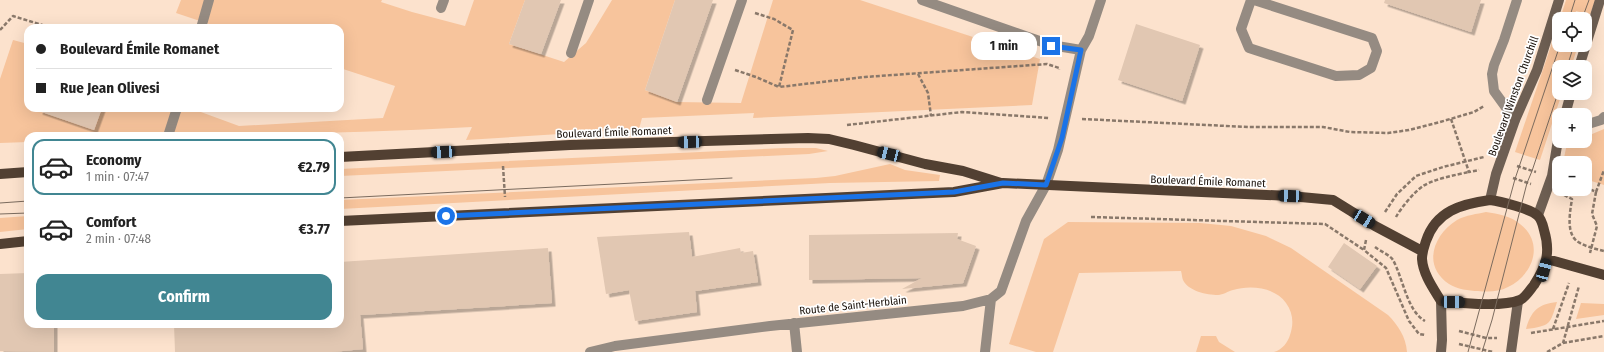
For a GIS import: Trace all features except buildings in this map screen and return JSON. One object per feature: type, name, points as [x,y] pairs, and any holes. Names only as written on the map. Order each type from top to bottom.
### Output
[{"type":"main road","name":"Boulevard Émile Romanet","points":[[344,157],[578,145],[808,138],[854,145],[925,164],[964,171],[1003,183]]},
{"type":"main road","points":[[0,174],[24,172]]},
{"type":"main road","name":"Boulevard Émile Romanet","points":[[344,221],[954,192],[1003,183],[1290,196],[1333,200],[1422,251]]},
{"type":"main road","points":[[1490,200],[1508,204],[1538,215],[1549,249],[1544,270],[1522,300],[1488,304],[1441,301],[1428,281],[1422,260],[1422,251],[1428,235],[1436,222],[1448,212],[1459,206],[1473,202],[1490,200]]},
{"type":"main road","points":[[0,244],[24,241]]},
{"type":"main road","points":[[1546,258],[1604,275]]},
{"type":"street","points":[[202,24],[209,0]]},
{"type":"street","points":[[571,53],[589,0]]},
{"type":"street","points":[[922,0],[1051,46],[1081,50]]},
{"type":"street","points":[[986,352],[991,299],[1001,291],[1026,221],[1046,185],[1058,150],[1081,50],[1089,36],[1101,0]]},
{"type":"street","points":[[1251,0],[1241,29],[1249,48],[1336,76],[1359,75],[1371,68],[1377,51],[1372,38],[1254,0]]},
{"type":"street","points":[[1515,120],[1494,91],[1492,74],[1517,0]]},
{"type":"street","name":"Boulevard Winston Churchill","points":[[1490,200],[1496,174],[1502,161],[1515,120],[1536,70],[1559,0]]},
{"type":"street","points":[[1581,60],[1600,0]]},
{"type":"street","points":[[707,100],[741,4]]},
{"type":"street","points":[[169,132],[176,112]]},
{"type":"street","points":[[1592,122],[1602,120],[1604,117]]},
{"type":"street","points":[[1538,215],[1552,176]]},
{"type":"street","name":"Route de Saint-Herblain","points":[[590,352],[615,346],[794,324],[963,306],[991,299]]},
{"type":"street","points":[[1441,301],[1441,352]]},
{"type":"street","points":[[1511,352],[1518,301]]},
{"type":"street","points":[[794,324],[797,352]]},
{"type":"path","points":[[741,4],[774,19],[793,30],[779,87]]},
{"type":"path","points":[[0,30],[13,16],[39,24]]},
{"type":"path","points":[[719,66],[756,77],[779,87],[865,77],[1047,64],[1059,68],[1058,75]]},
{"type":"path","points":[[918,74],[928,93],[931,116]]},
{"type":"path","points":[[844,125],[962,112],[1066,118],[1106,122],[1323,127],[1350,132],[1388,133],[1409,130],[1451,119],[1474,112],[1483,106],[1502,103]]},
{"type":"path","points":[[1049,118],[1051,111]]},
{"type":"path","points":[[1451,119],[1469,172]]},
{"type":"path","points":[[502,149],[506,213]]},
{"type":"path","points":[[1502,161],[1552,176]]},
{"type":"path","points":[[1379,250],[1387,232],[1400,210],[1422,186],[1469,172],[1485,170],[1548,189],[1572,199],[1570,222],[1572,233],[1578,242],[1578,248],[1574,266],[1553,330]]},
{"type":"path","points":[[1596,192],[1604,170]]},
{"type":"path","points":[[1092,218],[1325,224],[1364,250]]},
{"type":"path","points":[[1578,242],[1604,251]]},
{"type":"path","points":[[1563,343],[1604,336]]},
{"type":"path","points":[[1442,340],[1493,352]]},
{"type":"shaded area","points":[[181,0],[382,0],[381,2],[412,12],[465,26],[474,0],[525,0],[509,44],[564,62],[586,43],[612,0],[675,0],[645,90],[677,102],[741,103],[773,0],[860,0],[1040,59],[1032,105],[753,118],[754,113],[642,118],[639,129],[466,140],[472,127],[344,132],[24,132],[24,142],[0,143],[0,79],[13,40],[24,43],[24,112],[42,112],[94,130],[101,112],[201,112],[239,126],[383,118],[395,86],[344,69],[344,24],[209,24],[176,13]]},
{"type":"shaded area","points":[[1566,0],[1595,0],[1591,12],[1562,12]]},
{"type":"shaded area","points":[[1552,43],[1552,52],[1576,52],[1573,60],[1552,60],[1552,100],[1560,100],[1557,108],[1552,108],[1552,123],[1540,160],[1515,152]]},
{"type":"shaded area","points":[[1604,129],[1604,185],[1592,181],[1592,156],[1564,156],[1566,148],[1592,148],[1592,134]]},
{"type":"shaded area","points":[[784,148],[816,148],[828,151],[809,154],[344,176],[344,169]]},
{"type":"shaded area","points":[[890,164],[905,170],[940,175],[939,181],[830,183],[344,209],[344,200],[835,176]]},
{"type":"shaded area","points":[[1486,212],[1513,219],[1528,232],[1534,249],[1533,258],[1529,267],[1517,282],[1497,291],[1471,291],[1452,286],[1441,277],[1435,269],[1433,260],[1437,242],[1449,226],[1460,218]]},
{"type":"shaded area","points":[[24,216],[24,229],[0,232],[0,218]]},
{"type":"shaded area","points":[[1068,222],[1200,223],[1231,226],[1266,236],[1291,248],[1388,315],[1401,332],[1405,341],[1407,352],[1274,352],[1282,348],[1286,343],[1292,326],[1290,311],[1286,303],[1281,298],[1269,291],[1254,288],[1240,288],[1220,295],[1203,293],[1193,290],[1185,284],[1181,271],[1079,273],[1053,352],[1036,352],[1009,344],[1044,239]]},
{"type":"shaded area","points":[[1557,302],[1553,315],[1548,323],[1540,327],[1526,329],[1530,317],[1536,310],[1550,303]]},
{"type":"shaded area","points":[[1581,303],[1604,304],[1604,315],[1576,319]]},
{"type":"shaded area","points":[[1201,336],[1216,336],[1219,342],[1235,352],[1196,352]]},
{"type":"tram line","points":[[1571,12],[1575,0]]},
{"type":"tram line","points":[[1585,12],[1589,0]]},
{"type":"tram line","points":[[1468,352],[1515,179],[1558,52]]},
{"type":"tram line","points":[[1569,60],[1572,52]]},
{"type":"tram line","points":[[1482,352],[1492,320],[1527,183],[1556,100]]},
{"type":"tram line","points":[[344,198],[732,178]]},
{"type":"tram line","points":[[0,203],[24,201]]},
{"type":"tram line","points":[[0,214],[24,213]]},
{"type":"route","points":[[446,216],[954,192],[1003,183],[1046,185],[1062,138],[1081,50],[1051,46]]}]
